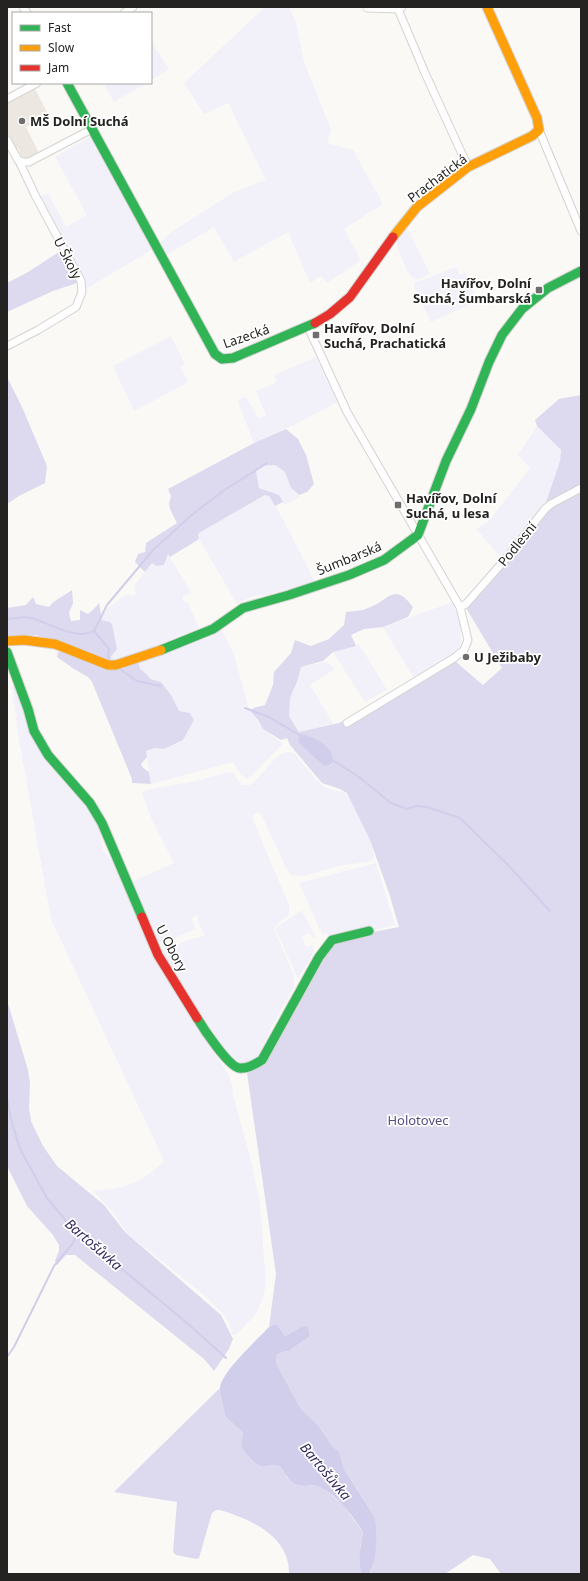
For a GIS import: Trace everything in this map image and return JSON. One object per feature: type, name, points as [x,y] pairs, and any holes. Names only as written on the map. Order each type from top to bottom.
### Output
[{"type":"street","points":[[487,7],[537,118],[539,130],[581,231]]},
{"type":"street","points":[[367,8],[400,8],[425,73],[468,167]]},
{"type":"street","points":[[7,99],[35,84]]},
{"type":"street","name":"Lazecká","points":[[68,84],[215,354],[222,359],[233,358],[308,327]]},
{"type":"street","points":[[19,161],[29,162],[92,129]]},
{"type":"street","name":"Prachatická","points":[[308,327],[330,314],[350,298],[400,228],[417,207],[468,167],[532,136],[539,130]]},
{"type":"street","name":"U Školy","points":[[7,140],[81,281],[82,292],[76,307],[38,330],[7,346]]},
{"type":"street","points":[[418,536],[446,461],[471,409],[489,362],[502,335],[522,309],[548,288],[581,271]]},
{"type":"street","points":[[308,327],[347,412],[460,607],[468,640],[464,650],[454,658],[347,723]]},
{"type":"street","name":"Podlesní","points":[[460,607],[466,604],[509,555],[545,509],[551,504],[581,488]]},
{"type":"street","name":"Šumbarská","points":[[7,641],[24,640],[54,644],[108,665],[116,665],[180,643],[213,629],[242,608],[289,595],[349,575],[384,560],[418,536]]},
{"type":"street","name":"U Obory","points":[[7,652],[28,709],[34,731],[48,755],[90,803],[102,823],[158,955],[211,1040],[233,1065],[238,1068],[244,1068],[254,1065],[262,1060],[319,957],[332,940],[369,931]]},
{"type":"shaded area","points":[[265,7],[289,7],[296,23],[304,62],[331,129],[327,143],[353,150],[383,204],[344,229],[361,260],[327,283],[321,276],[310,283],[288,232],[234,262],[214,227],[168,254],[165,253],[160,243],[170,233],[234,192],[266,180],[228,103],[204,114],[184,83]]},
{"type":"shaded area","points":[[152,43],[169,69],[152,79]]},
{"type":"shaded area","points":[[104,84],[145,84],[114,102]]},
{"type":"shaded area","name":"MŠ Dolní Suchá","points":[[33,85],[49,116],[26,127],[39,153],[23,160],[18,148],[16,149],[12,141],[11,142],[7,136],[7,99]]},
{"type":"shaded area","points":[[91,136],[95,144],[94,149],[99,151],[153,249],[86,289],[84,277],[77,268],[39,197],[48,193],[66,227],[87,215],[55,157]]},
{"type":"shaded area","points":[[406,225],[430,274],[419,279],[415,279],[409,274],[395,240]]},
{"type":"shaded area","points":[[456,267],[460,275],[465,272],[477,301],[431,322],[414,287],[414,283]]},
{"type":"shaded area","points":[[171,336],[185,365],[180,368],[186,376],[188,382],[134,411],[113,366]]},
{"type":"shaded area","points":[[316,357],[337,402],[298,423],[254,443],[237,400],[246,397],[258,418],[266,415],[256,391],[277,382],[274,375]]},
{"type":"shaded area","points":[[537,426],[561,450],[560,461],[544,508],[503,560],[476,529],[489,521],[530,468],[518,455]]},
{"type":"shaded area","points":[[275,465],[285,472],[291,488],[300,497],[284,505],[279,495],[259,488],[256,470],[260,466]]},
{"type":"shaded area","points":[[265,495],[269,496],[283,519],[314,580],[310,583],[265,595],[253,596],[237,604],[199,539],[198,534]]},
{"type":"shaded area","points":[[168,554],[192,594],[183,596],[183,600],[188,603],[199,628],[125,659],[111,661],[111,657],[117,649],[112,624],[102,620],[102,613],[122,597],[128,594],[133,596],[135,595],[136,593],[134,586],[152,563],[156,566],[164,565]]},
{"type":"shaded area","points":[[453,602],[460,622],[461,645],[454,654],[414,678],[383,627]]},
{"type":"shaded area","points":[[221,629],[234,654],[248,706],[263,729],[283,744],[248,779],[241,775],[233,762],[151,784],[146,751],[155,748],[164,749],[183,740],[194,720],[190,713],[179,711],[161,682],[147,675],[138,662]]},
{"type":"shaded area","points":[[359,644],[387,690],[365,702],[333,652]]},
{"type":"shaded area","points":[[327,662],[335,669],[310,685],[334,725],[300,732],[289,716],[290,698],[297,682],[301,667]]},
{"type":"shaded area","points":[[17,685],[44,756],[49,765],[88,809],[99,827],[103,850],[113,862],[152,955],[201,1034],[228,1073],[252,1164],[260,1204],[266,1284],[263,1299],[255,1315],[236,1335],[232,1335],[229,1322],[223,1314],[205,1296],[127,1233],[112,1211],[93,1191],[114,1189],[132,1184],[148,1175],[164,1161],[51,919],[18,734],[12,686]]},
{"type":"shaded area","points":[[288,752],[294,753],[323,786],[343,792],[349,796],[370,840],[374,856],[372,860],[367,862],[338,866],[304,876],[292,875],[286,868],[261,814],[257,812],[253,815],[253,820],[289,905],[289,915],[277,924],[274,929],[294,975],[294,987],[272,1026],[258,1058],[249,1063],[239,1063],[225,1053],[168,965],[162,951],[191,939],[204,936],[197,918],[198,915],[191,918],[196,929],[157,945],[131,882],[174,863],[152,820],[142,793],[146,790],[196,781],[229,772],[233,773],[242,785],[250,785],[273,761]]},
{"type":"shaded area","points":[[376,863],[395,925],[359,934],[330,939],[327,933],[322,934],[299,883]]},
{"type":"shaded area","points":[[302,910],[316,937],[313,939],[310,933],[302,936],[306,947],[313,945],[314,952],[298,979],[275,928]]},
{"type":"green space","points":[[62,250],[80,282],[53,291],[7,312],[7,283],[28,272]]},
{"type":"green space","points":[[7,377],[22,407],[47,466],[45,483],[7,504]]},
{"type":"green space","name":"Holotovec","points":[[581,395],[581,1573],[501,1574],[490,1559],[473,1555],[445,1574],[367,1574],[371,1571],[373,1565],[375,1549],[374,1516],[344,1469],[339,1451],[333,1447],[318,1425],[301,1409],[276,1363],[277,1355],[282,1352],[289,1351],[309,1337],[309,1331],[301,1327],[285,1336],[277,1324],[269,1327],[276,1274],[247,1073],[265,1062],[314,956],[343,938],[399,927],[389,893],[370,840],[347,793],[322,783],[290,745],[287,738],[281,740],[263,729],[251,712],[253,708],[265,705],[273,685],[274,672],[291,653],[295,640],[311,646],[329,639],[344,625],[346,612],[366,609],[391,595],[396,594],[401,595],[413,607],[408,617],[383,627],[364,629],[351,635],[356,646],[333,652],[323,661],[301,667],[297,682],[290,698],[289,716],[299,732],[339,723],[455,661],[483,685],[502,668],[463,603],[495,569],[544,508],[560,461],[561,450],[537,426],[535,420],[559,399]]},
{"type":"green space","points":[[286,429],[298,439],[306,455],[314,484],[307,492],[299,495],[291,488],[285,472],[275,465],[260,466],[256,470],[259,488],[279,495],[283,502],[275,506],[269,496],[265,495],[204,530],[198,534],[199,539],[170,557],[168,554],[164,565],[156,566],[152,563],[145,572],[135,562],[138,554],[145,552],[146,543],[177,523],[170,509],[169,503],[171,496],[168,489],[254,443]]},
{"type":"green space","points":[[72,590],[73,603],[69,613],[71,621],[80,620],[80,610],[88,614],[99,603],[102,620],[112,624],[117,649],[111,657],[111,661],[56,640],[35,635],[7,636],[7,608],[26,605],[33,597],[36,604],[49,607],[51,604]]},
{"type":"green space","points":[[58,652],[65,652],[89,663],[119,670],[138,662],[140,668],[151,679],[161,682],[171,695],[179,711],[190,713],[194,720],[183,740],[164,749],[155,748],[146,751],[147,757],[141,764],[143,768],[149,772],[151,784],[132,783],[132,779],[92,682],[88,677],[57,657]]},
{"type":"green space","points":[[7,1000],[28,1070],[30,1083],[29,1107],[31,1121],[43,1146],[57,1166],[104,1205],[125,1232],[221,1315],[233,1339],[229,1349],[214,1371],[204,1359],[75,1255],[66,1255],[57,1265],[55,1261],[59,1251],[59,1245],[53,1235],[27,1206],[7,1166]]},
{"type":"green space","points":[[220,1388],[224,1403],[225,1416],[243,1433],[241,1442],[246,1454],[257,1465],[263,1467],[272,1465],[281,1467],[287,1478],[303,1486],[317,1485],[325,1489],[344,1506],[363,1532],[360,1548],[364,1574],[289,1574],[288,1561],[283,1549],[276,1539],[266,1531],[244,1518],[220,1510],[216,1510],[212,1513],[199,1558],[196,1559],[176,1555],[173,1552],[177,1502],[114,1492]]},
{"type":"water","points":[[299,734],[316,739],[326,746],[330,751],[333,762],[324,766],[298,742]]},
{"type":"water","points":[[277,1324],[285,1336],[301,1327],[307,1326],[309,1331],[309,1337],[289,1351],[282,1352],[277,1355],[276,1363],[301,1409],[318,1425],[333,1447],[339,1451],[344,1469],[374,1516],[376,1546],[374,1563],[369,1573],[362,1573],[360,1563],[363,1532],[344,1506],[333,1495],[320,1487],[314,1485],[302,1486],[294,1483],[288,1478],[281,1467],[272,1465],[263,1467],[257,1465],[246,1454],[242,1447],[241,1442],[243,1433],[225,1416],[220,1389],[221,1382],[240,1356],[269,1327]]},
{"type":"waterway","points":[[94,631],[107,605],[154,549],[193,514],[223,491],[267,463]]},
{"type":"waterway","points":[[7,619],[29,617],[71,633],[87,634],[94,631],[109,649],[108,657],[110,661]]},
{"type":"waterway","points":[[120,669],[137,681],[161,686]]},
{"type":"waterway","points":[[245,708],[269,717],[301,736]]},
{"type":"waterway","points":[[331,759],[359,777],[391,803],[407,809],[416,806],[427,807],[460,818],[511,868],[550,911]]},
{"type":"waterway","name":"Bartošůvka","points":[[7,1098],[12,1123],[20,1149],[47,1198],[71,1227],[186,1322],[226,1358]]},
{"type":"waterway","points":[[7,1357],[14,1347],[54,1266],[73,1243],[77,1232]]},
{"type":"traffic: fast","points":[[68,84],[215,354],[222,359],[233,358],[315,323]]},
{"type":"traffic: fast","points":[[161,650],[213,629],[243,608],[289,595],[349,575],[384,560],[418,535],[446,461],[471,409],[489,362],[502,335],[522,309],[548,288],[581,271]]},
{"type":"traffic: fast","points":[[7,652],[28,709],[34,731],[48,755],[90,803],[102,823],[142,917]]},
{"type":"traffic: fast","points":[[197,1018],[222,1054],[234,1066],[242,1068],[254,1065],[262,1060],[319,957],[332,940],[369,931]]},
{"type":"traffic: slow","points":[[393,237],[417,207],[468,167],[532,136],[539,130],[537,118],[487,7]]},
{"type":"traffic: slow","points":[[7,641],[24,640],[55,644],[108,665],[116,665],[161,650]]},
{"type":"traffic: jam","points":[[315,323],[330,314],[350,297],[393,237]]},
{"type":"traffic: jam","points":[[142,917],[158,955],[197,1018]]},
{"type":"place","name":"MŠ Dolní Suchá","points":[[22,121]]},
{"type":"place","name":"Havířov, Dolní Suchá, Šumbarská","points":[[539,290]]},
{"type":"place","name":"Havířov, Dolní Suchá, Prachatická","points":[[316,335]]},
{"type":"place","name":"Havířov, Dolní Suchá, u lesa","points":[[398,505]]},
{"type":"place","name":"U Ježibaby","points":[[466,657]]}]
